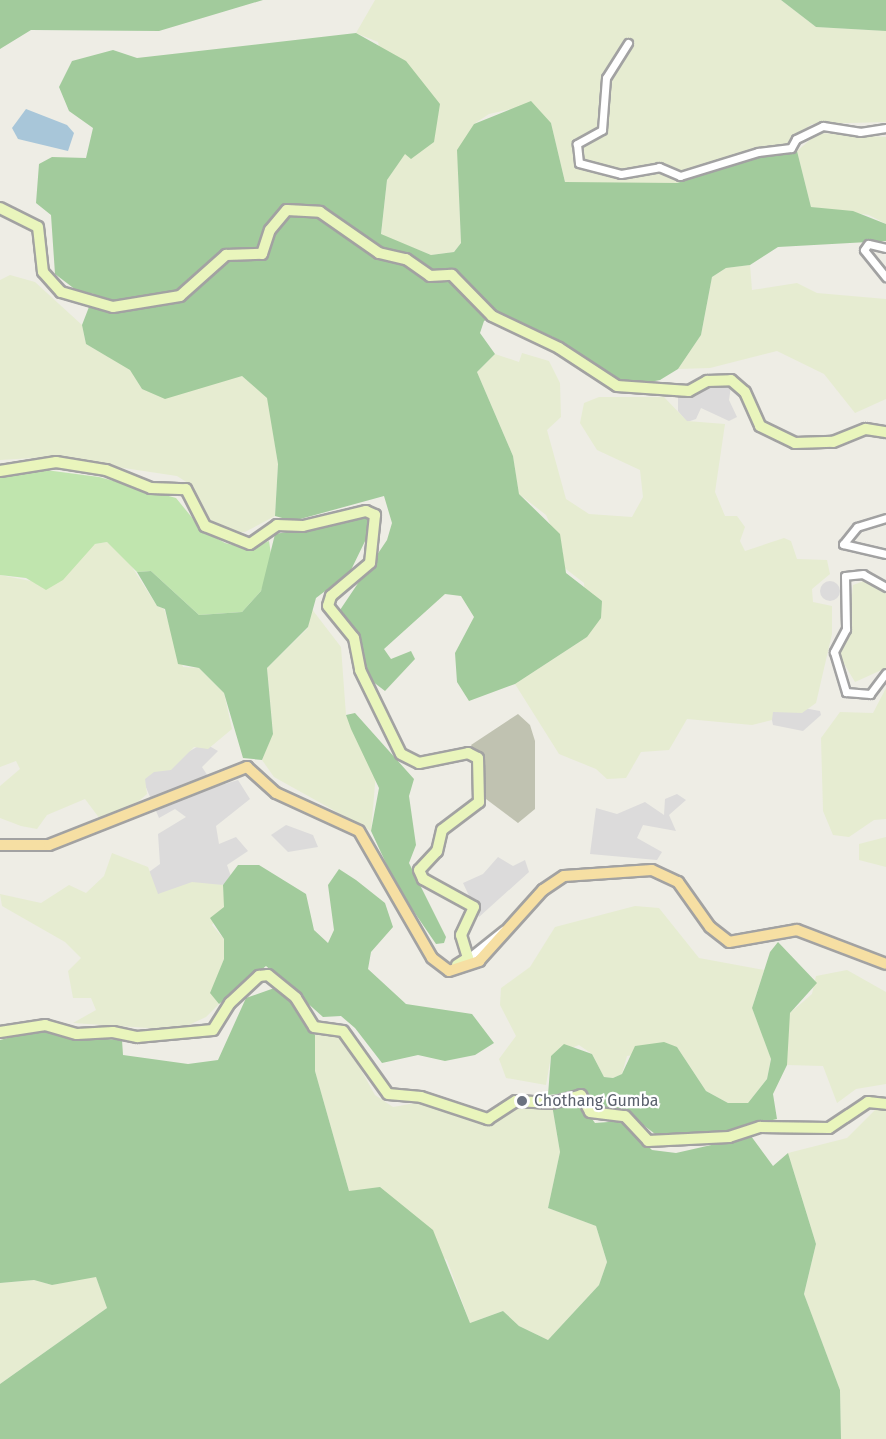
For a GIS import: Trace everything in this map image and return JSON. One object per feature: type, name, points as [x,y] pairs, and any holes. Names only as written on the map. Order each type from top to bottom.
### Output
[{"type":"main road","points":[[0,845],[49,845],[247,767],[276,793],[348,822],[359,831],[432,958],[445,969],[468,968],[564,876],[652,870],[678,882],[710,927],[729,942],[797,930],[886,964]]},
{"type":"street","points":[[628,43],[606,78],[602,130],[577,144],[579,163],[621,174],[659,167],[680,176],[758,152],[791,148],[796,139],[823,126],[860,132],[886,128]]},
{"type":"street","points":[[0,208],[38,227],[43,272],[61,292],[113,307],[180,296],[226,255],[262,254],[270,230],[286,210],[320,212],[379,253],[406,259],[430,276],[452,275],[492,316],[559,348],[617,386],[689,391],[707,381],[731,380],[745,392],[760,426],[795,443],[834,442],[866,429],[886,432]]},
{"type":"street","points":[[886,248],[868,244],[864,250],[886,277]]},
{"type":"street","points":[[0,471],[56,462],[106,470],[141,486],[186,489],[206,526],[250,544],[277,525],[303,526],[366,511],[375,515],[370,563],[331,596],[328,606],[354,638],[359,666],[401,754],[419,763],[468,753],[478,758],[480,802],[442,830],[437,851],[418,870],[423,879],[473,905],[460,935],[468,958]]},
{"type":"street","points":[[886,518],[857,527],[843,544],[886,554]]},
{"type":"street","points":[[886,586],[863,574],[845,576],[846,628],[834,651],[846,692],[870,694],[886,673]]},
{"type":"street","points":[[445,969],[468,958],[510,927]]},
{"type":"street","points":[[0,1032],[45,1025],[77,1034],[113,1032],[137,1037],[213,1030],[230,1003],[259,976],[268,975],[284,985],[314,1027],[343,1031],[388,1094],[421,1097],[488,1119],[516,1101],[552,1103],[581,1095],[590,1112],[625,1116],[648,1142],[729,1137],[760,1127],[829,1128],[868,1102],[886,1104]]},
{"type":"shaded area","points":[[375,0],[781,0],[816,27],[886,31],[886,122],[812,124],[794,136],[792,152],[677,183],[592,184],[565,182],[551,123],[520,107],[489,114],[474,124],[458,173],[461,243],[454,252],[431,255],[381,235],[387,180],[405,153],[378,42],[356,33]]},
{"type":"shaded area","points":[[818,133],[886,137],[886,224],[869,215],[811,207],[797,151]]},
{"type":"shaded area","points":[[750,265],[752,290],[797,283],[817,293],[886,299],[886,399],[855,413],[824,374],[777,351],[710,368],[678,369],[701,335],[712,277],[726,268]]},
{"type":"shaded area","points":[[10,275],[35,282],[82,325],[86,344],[131,370],[142,389],[242,376],[268,398],[278,464],[275,516],[245,532],[228,533],[202,513],[191,485],[177,476],[50,457],[0,460],[0,280]]},
{"type":"shaded area","points":[[522,353],[549,361],[560,383],[561,417],[547,430],[566,499],[589,514],[632,517],[643,497],[640,470],[597,450],[580,423],[584,403],[599,397],[664,397],[687,421],[725,424],[715,492],[725,516],[737,516],[745,527],[740,541],[745,551],[784,538],[791,541],[797,559],[827,560],[830,574],[812,589],[813,602],[832,606],[832,634],[816,703],[802,713],[773,712],[772,720],[752,725],[687,719],[669,750],[641,752],[626,778],[607,779],[596,769],[559,754],[515,684],[587,637],[584,583],[562,566],[563,552],[546,515],[519,494],[513,456],[477,372],[495,354],[519,362]]},
{"type":"shaded area","points":[[721,381],[731,386],[729,400],[737,417],[729,421],[701,408],[696,419],[687,422],[678,411],[678,395]]},
{"type":"shaded area","points":[[107,542],[125,556],[157,606],[164,609],[183,667],[199,668],[224,693],[232,729],[208,749],[194,747],[171,770],[154,772],[145,779],[147,794],[139,801],[100,819],[85,799],[47,815],[37,829],[21,826],[0,818],[0,786],[20,769],[16,761],[0,767],[0,575],[36,582],[95,544]]},
{"type":"shaded area","points":[[826,581],[834,581],[840,587],[840,595],[834,601],[826,601],[820,595],[820,587]]},
{"type":"shaded area","points":[[864,581],[886,591],[886,668],[855,682],[837,652],[848,632],[853,585]]},
{"type":"shaded area","points":[[311,608],[341,647],[346,715],[376,773],[371,831],[274,777],[262,760],[273,733],[267,668],[308,628]]},
{"type":"shaded area","points":[[886,688],[886,819],[874,820],[849,837],[833,835],[823,811],[821,738],[840,712],[873,713]]},
{"type":"shaded area","points":[[787,705],[820,711],[821,715],[803,731],[773,725],[770,711]]},
{"type":"shaded area","points":[[518,714],[530,725],[535,741],[535,809],[518,823],[486,799],[484,766],[471,745]]},
{"type":"shaded area","points":[[204,743],[218,751],[202,767],[215,787],[238,780],[250,799],[216,826],[219,844],[236,837],[248,851],[227,865],[233,882],[160,901],[149,872],[160,864],[158,834],[186,817],[175,809],[159,818],[142,778]]},
{"type":"shaded area","points":[[677,794],[686,800],[669,815],[676,831],[643,825],[637,838],[662,852],[657,860],[590,854],[596,808],[617,814],[645,802],[664,815],[665,799]]},
{"type":"shaded area","points":[[286,825],[313,835],[318,847],[288,852],[271,835]]},
{"type":"shaded area","points":[[886,837],[886,867],[859,860],[859,844]]},
{"type":"shaded area","points":[[112,853],[148,867],[158,894],[192,882],[223,885],[225,907],[212,925],[224,939],[224,959],[211,993],[219,1004],[206,1017],[178,1030],[73,1023],[96,1010],[91,998],[73,998],[68,971],[81,958],[65,942],[2,906],[0,894],[41,903],[69,885],[86,893],[104,876]]},
{"type":"shaded area","points":[[498,857],[513,866],[525,860],[529,872],[479,917],[463,883],[483,874]]},
{"type":"shaded area","points":[[635,906],[659,908],[699,958],[764,970],[752,1008],[771,1058],[767,1079],[748,1103],[728,1103],[706,1091],[677,1047],[627,1056],[622,1074],[613,1078],[604,1077],[592,1054],[579,1045],[551,1056],[546,1085],[506,1078],[499,1059],[516,1036],[500,1005],[501,988],[530,967],[555,927]]},
{"type":"shaded area","points":[[847,970],[886,992],[886,1084],[856,1089],[837,1103],[823,1066],[787,1065],[785,1034],[790,1013],[812,994],[816,976]]},
{"type":"shaded area","points":[[341,1034],[375,1095],[393,1107],[421,1102],[480,1123],[519,1104],[552,1105],[560,1152],[548,1208],[596,1226],[607,1262],[599,1285],[548,1340],[519,1326],[503,1311],[470,1323],[447,1260],[349,1191],[315,1071],[315,1035]]},
{"type":"shaded area","points":[[876,1109],[886,1110],[886,1439],[841,1439],[840,1390],[804,1294],[816,1244],[788,1153],[847,1138]]},
{"type":"shaded area","points":[[96,1276],[107,1308],[0,1384],[0,1283],[34,1280],[52,1285]]},
{"type":"green space","points":[[0,0],[263,0],[159,31],[31,30],[0,49]]},
{"type":"green space","points":[[781,0],[886,0],[886,31],[816,27]]},
{"type":"green space","points":[[356,33],[406,61],[440,104],[434,142],[411,159],[405,154],[387,180],[381,234],[431,255],[454,252],[461,243],[457,150],[474,124],[531,101],[551,123],[565,182],[677,183],[749,159],[797,151],[811,207],[853,211],[886,224],[886,241],[778,247],[750,265],[726,268],[712,277],[701,335],[678,369],[660,380],[635,385],[616,379],[553,337],[500,313],[484,321],[480,333],[495,354],[477,372],[513,456],[519,494],[560,534],[566,573],[602,601],[601,618],[587,637],[515,684],[469,701],[457,682],[455,653],[474,617],[461,596],[445,594],[384,649],[391,659],[411,651],[415,659],[385,691],[372,681],[338,613],[387,540],[392,523],[384,496],[293,521],[275,516],[278,464],[267,398],[242,376],[165,399],[142,389],[130,370],[86,344],[82,325],[94,294],[76,290],[55,274],[51,215],[36,203],[39,164],[52,157],[86,158],[93,128],[69,111],[59,87],[72,61],[113,50],[137,58]]},
{"type":"green space","points":[[38,469],[99,477],[176,498],[203,531],[225,543],[249,549],[269,541],[272,561],[261,591],[242,612],[199,615],[151,571],[137,572],[107,542],[95,544],[63,580],[46,590],[26,578],[0,575],[0,474]]},
{"type":"green space","points":[[367,518],[369,533],[350,572],[316,598],[308,627],[267,668],[273,734],[262,760],[243,758],[224,693],[199,668],[178,664],[165,609],[157,606],[137,572],[151,571],[199,615],[242,612],[261,591],[275,534]]},
{"type":"green space","points":[[355,713],[414,779],[409,796],[416,845],[409,863],[446,937],[444,943],[436,944],[397,887],[371,831],[379,788],[346,715]]},
{"type":"green space","points":[[238,865],[259,865],[306,894],[314,930],[328,943],[334,930],[328,885],[339,869],[356,880],[385,903],[393,927],[371,952],[368,969],[406,1004],[472,1014],[494,1043],[475,1055],[445,1061],[418,1055],[382,1063],[355,1028],[341,1016],[323,1017],[266,966],[219,1004],[210,993],[224,959],[224,939],[210,918],[224,907],[223,885]]},
{"type":"green space","points":[[778,942],[817,983],[790,1013],[787,1065],[773,1094],[777,1119],[719,1133],[659,1137],[621,1108],[599,1108],[583,1091],[548,1095],[551,1056],[564,1044],[592,1054],[604,1077],[613,1078],[622,1074],[635,1046],[664,1042],[677,1047],[706,1091],[728,1103],[748,1103],[767,1079],[771,1059],[752,1008],[770,952]]},
{"type":"green space","points":[[280,986],[315,1035],[315,1071],[349,1191],[380,1187],[433,1230],[470,1323],[503,1311],[519,1326],[548,1340],[599,1285],[607,1262],[596,1226],[548,1208],[560,1152],[552,1105],[579,1101],[595,1123],[622,1121],[652,1150],[676,1153],[751,1136],[773,1166],[788,1153],[816,1244],[804,1294],[840,1390],[841,1439],[0,1439],[0,1384],[107,1308],[96,1277],[52,1285],[34,1280],[0,1283],[0,1040],[46,1028],[73,1037],[122,1040],[123,1055],[188,1064],[218,1060],[246,998]]},
{"type":"water","points":[[26,109],[67,125],[74,133],[68,151],[18,139],[12,128]]},
{"type":"place","name":"Chothang Gumba","points":[[522,1101]]}]
